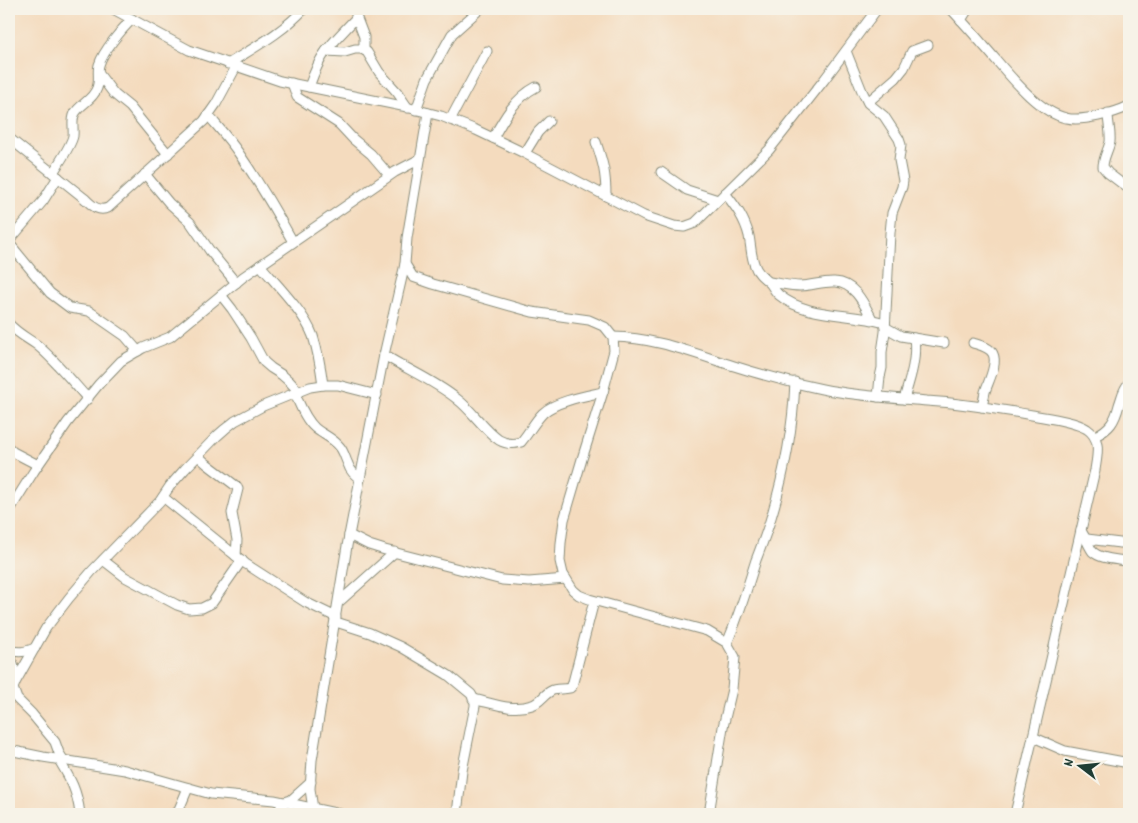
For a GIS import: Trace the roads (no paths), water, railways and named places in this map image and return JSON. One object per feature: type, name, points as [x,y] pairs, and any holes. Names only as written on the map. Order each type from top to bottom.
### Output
[{"type":"street","points":[[113,9],[190,50],[280,81],[412,109],[450,120],[525,153],[644,216],[674,226],[684,227],[695,223],[769,150],[877,9]]},
{"type":"street","points":[[9,138],[97,209],[108,208],[204,121],[216,104],[232,65],[276,34],[304,9]]},
{"type":"street","points":[[412,109],[452,34],[480,9]]},
{"type":"street","points":[[951,9],[1020,88],[1057,116],[1068,119],[1090,118],[1122,110],[1129,106]]},
{"type":"street","points":[[961,20],[968,9]]},
{"type":"street","points":[[357,12],[364,37],[364,50]]},
{"type":"street","points":[[309,87],[315,70],[326,52],[356,18],[357,12]]},
{"type":"street","points":[[132,19],[119,32],[102,58],[99,66],[97,88],[94,94],[75,112],[73,117],[73,137],[43,201],[9,242],[50,293],[70,308],[89,311],[126,336],[138,351]]},
{"type":"street","points":[[868,102],[900,73],[908,62],[912,51],[928,45]]},
{"type":"street","points":[[326,52],[364,50],[379,72],[412,109]]},
{"type":"street","points":[[450,120],[487,51]]},
{"type":"street","points":[[846,51],[868,102],[884,116],[901,145],[899,160],[903,181],[892,213],[882,368],[878,397]]},
{"type":"street","points":[[99,74],[114,94],[130,106],[168,154]]},
{"type":"street","points":[[292,83],[297,97],[339,124],[371,154],[389,175]]},
{"type":"street","points":[[493,138],[512,107],[521,97],[536,87]]},
{"type":"street","points":[[313,809],[310,789],[312,760],[349,535],[384,355],[405,264],[407,238],[428,113]]},
{"type":"street","points":[[1108,113],[1110,142],[1103,160],[1103,167],[1129,189]]},
{"type":"street","points":[[208,115],[237,151],[272,204],[293,242]]},
{"type":"street","points":[[525,153],[538,132],[549,121]]},
{"type":"street","points":[[596,142],[604,166],[606,196]]},
{"type":"street","points":[[9,511],[68,422],[122,361],[138,351],[170,337],[260,265],[389,175],[420,159]]},
{"type":"street","points":[[661,172],[687,190],[722,197],[738,209],[745,223],[757,272],[769,282],[778,294],[788,301],[803,308],[872,319],[901,336],[944,343]]},
{"type":"street","points":[[145,174],[169,203],[190,222],[236,283]]},
{"type":"street","points":[[405,264],[413,277],[532,312],[589,320],[605,327],[613,337],[614,350],[603,392],[564,520],[560,561],[563,574],[579,596],[707,631],[727,643],[735,656],[732,689],[723,727],[709,814]]},
{"type":"street","points":[[260,265],[303,318],[312,335],[323,385]]},
{"type":"street","points":[[769,282],[799,286],[836,282],[846,285],[857,293],[872,319]]},
{"type":"street","points":[[221,295],[251,338],[264,362],[290,382],[309,420],[315,428],[338,445],[353,473],[360,480]]},
{"type":"street","points":[[9,324],[56,363],[88,398]]},
{"type":"street","points":[[613,337],[629,337],[673,347],[743,369],[823,389],[878,397],[1004,410],[1059,420],[1087,429],[1095,436],[1098,449],[1094,470],[1015,814]]},
{"type":"street","points":[[904,399],[913,365],[914,338]]},
{"type":"street","points":[[973,343],[992,351],[994,355],[993,369],[984,394],[982,407]]},
{"type":"street","points":[[384,355],[437,385],[458,400],[496,438],[509,444],[521,442],[542,414],[551,407],[603,392]]},
{"type":"street","points":[[727,643],[737,620],[770,523],[789,441],[795,382]]},
{"type":"street","points":[[1095,436],[1110,427],[1129,383]]},
{"type":"street","points":[[9,698],[17,678],[46,628],[68,598],[163,497],[170,486],[198,456],[235,421],[263,406],[310,387],[338,385],[377,395]]},
{"type":"street","points":[[9,448],[38,466]]},
{"type":"street","points":[[103,560],[125,577],[177,605],[189,608],[202,608],[212,603],[239,558],[232,514],[238,489],[198,456]]},
{"type":"street","points":[[163,497],[239,558],[304,602],[336,620],[401,647],[448,674],[471,694],[475,706],[462,771],[457,814]]},
{"type":"street","points":[[1081,530],[1094,553],[1129,562]]},
{"type":"street","points":[[349,535],[369,545],[502,580],[529,582],[566,579]]},
{"type":"street","points":[[1086,539],[1129,543]]},
{"type":"street","points":[[338,602],[395,552]]},
{"type":"street","points":[[473,699],[514,708],[535,704],[549,692],[570,688],[594,600]]},
{"type":"street","points":[[9,650],[22,652],[35,648]]},
{"type":"street","points":[[9,650],[17,678]]},
{"type":"street","points":[[12,688],[17,699],[55,742],[73,783],[80,814]]},
{"type":"street","points":[[1033,737],[1066,751],[1129,763]]},
{"type":"street","points":[[9,750],[125,770],[211,794],[274,800],[340,814]]},
{"type":"street","points":[[276,814],[285,802],[291,800],[311,782]]},
{"type":"street","points":[[178,814],[188,788]]}]
